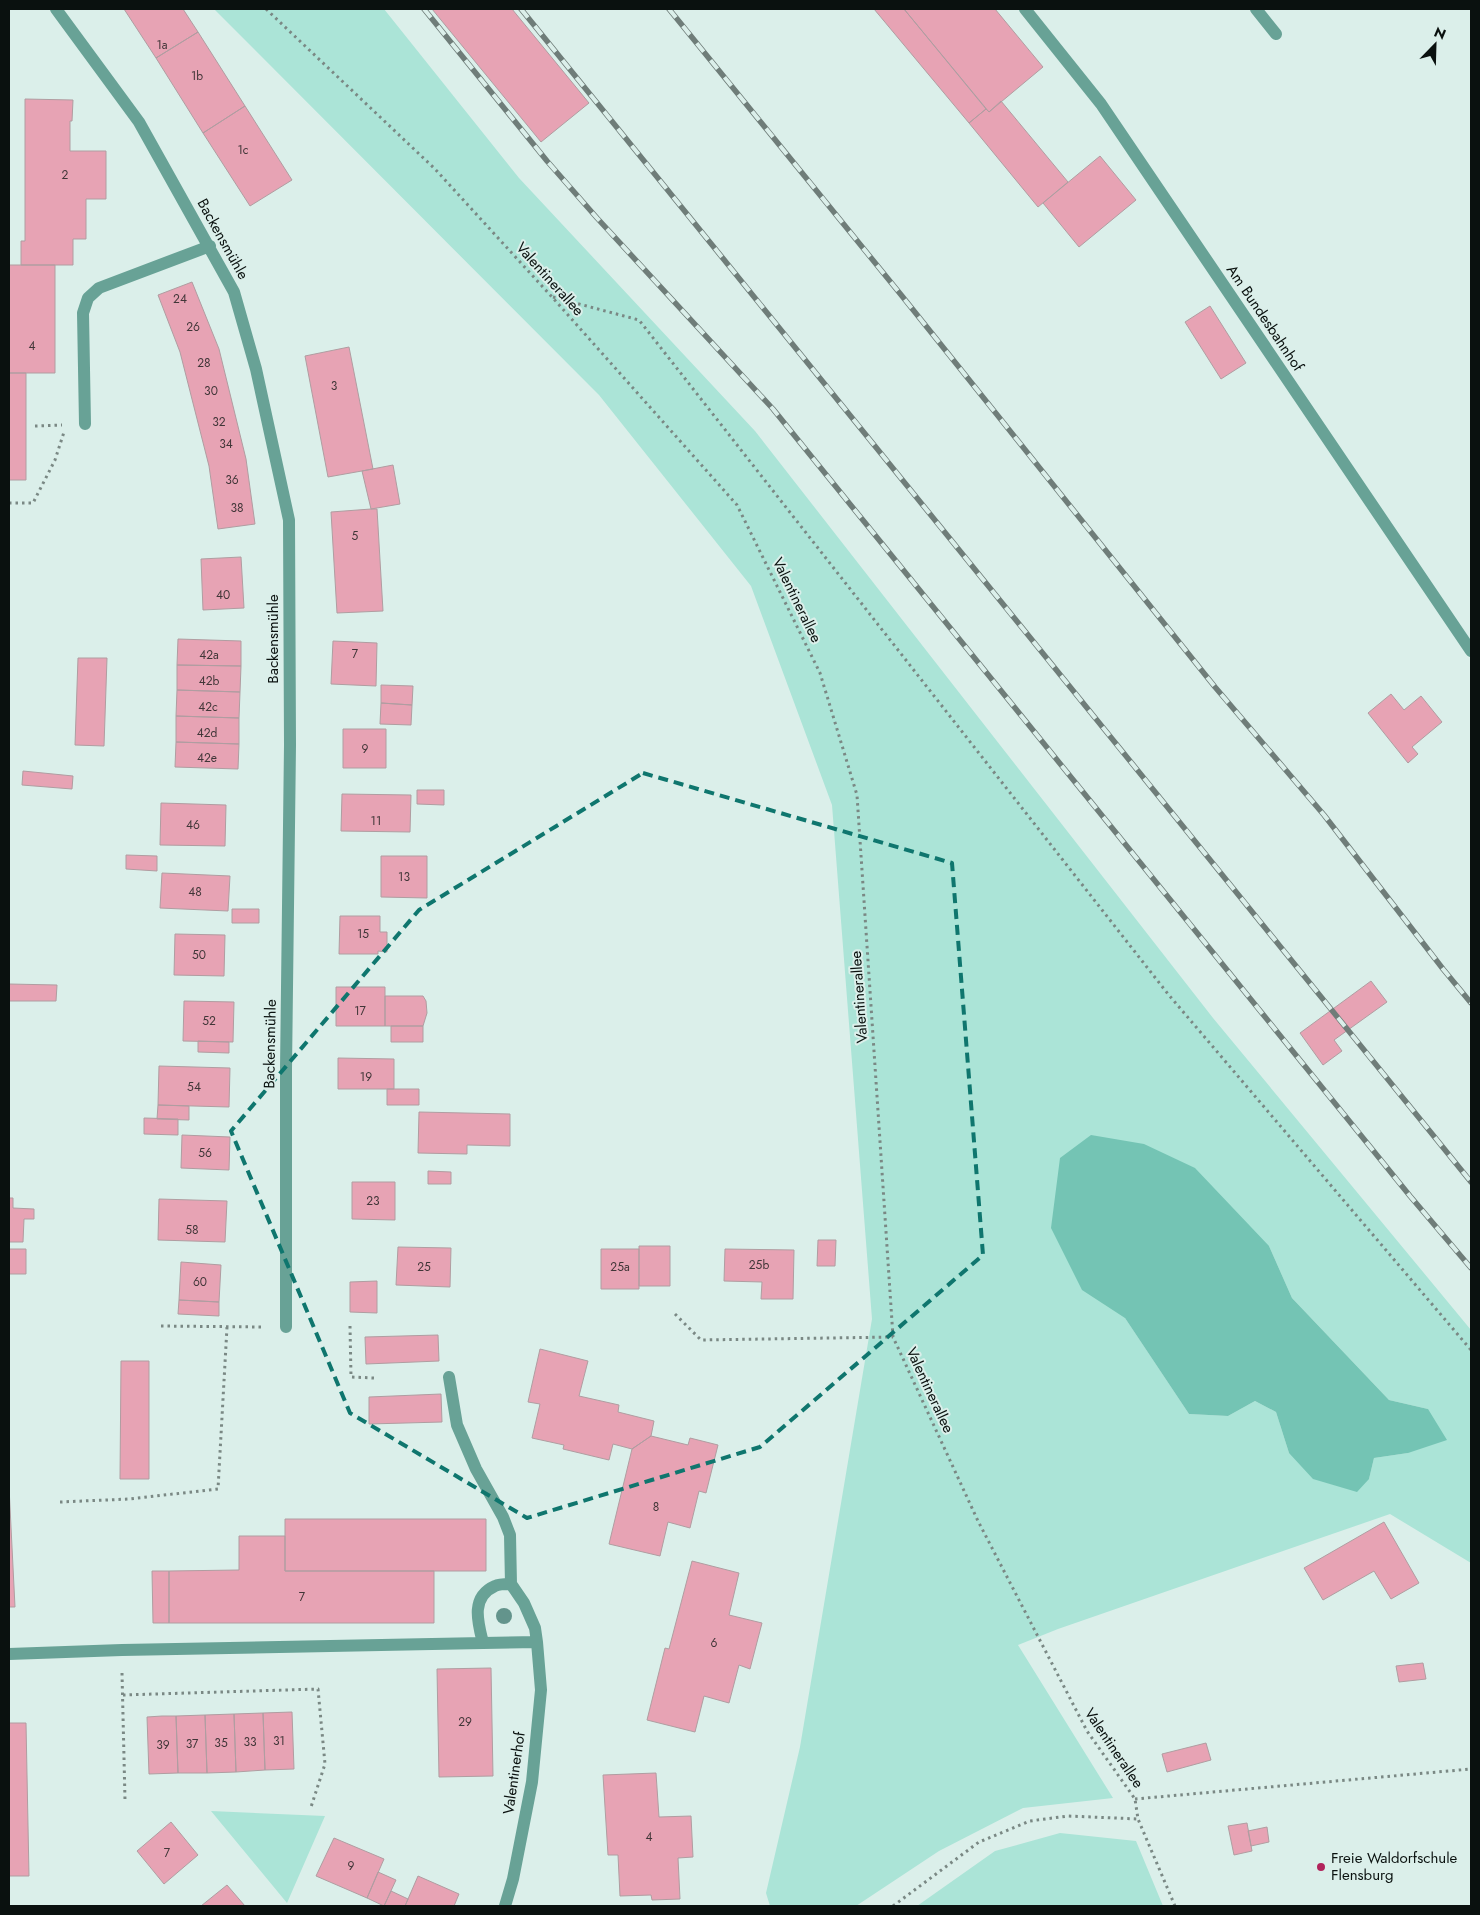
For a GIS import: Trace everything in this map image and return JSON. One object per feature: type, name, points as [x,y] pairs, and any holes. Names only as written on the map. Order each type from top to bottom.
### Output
[{"type":"street","name":"Backensmühle","points":[[56,9],[138,122],[210,246],[234,292],[256,369],[289,520],[290,745],[286,1069],[286,1327]]},
{"type":"street","name":"Am Bundesbahnhof","points":[[1025,9],[1101,104],[1471,651]]},
{"type":"street","points":[[1256,9],[1276,34]]},
{"type":"street","points":[[85,424],[82,313],[88,298],[99,288],[210,246]]},
{"type":"street","points":[[449,1377],[456,1425],[476,1469],[503,1517],[510,1535],[511,1584],[495,1585],[480,1598],[476,1616],[483,1643]]},
{"type":"street","name":"Valentinerhof","points":[[505,1906],[532,1782],[541,1690],[534,1628],[524,1603],[511,1584]]},
{"type":"street","points":[[9,1654],[536,1642]]},
{"type":"path","name":"Valentinerallee","points":[[266,9],[435,169],[737,505],[820,673],[857,795],[893,1336],[978,1521],[1082,1722],[1135,1799],[1471,1770]]},
{"type":"path","points":[[552,297],[638,320],[1168,994],[1471,1350]]},
{"type":"path","points":[[9,503],[32,503],[56,460],[66,425]]},
{"type":"path","points":[[676,1314],[701,1340],[893,1336]]},
{"type":"path","points":[[161,1326],[286,1327]]},
{"type":"path","points":[[60,1502],[129,1499],[218,1489],[227,1326]]},
{"type":"path","points":[[350,1326],[351,1377],[374,1378]]},
{"type":"path","points":[[122,1650],[125,1800]]},
{"type":"path","points":[[122,1695],[318,1689],[325,1764],[311,1807]]},
{"type":"path","points":[[1135,1799],[1138,1819],[1175,1906]]},
{"type":"path","points":[[893,1906],[979,1842],[1030,1821],[1068,1816],[1138,1819]]},
{"type":"highlighted area","points":[[643,773],[952,863],[983,1255],[760,1447],[527,1518],[350,1413],[231,1131],[419,910]]},
{"type":"shaded area","points":[[214,9],[384,9],[519,178],[755,431],[1213,1018],[1471,1330],[1471,1563],[1390,1514],[1058,1629],[1018,1645],[1113,1798],[1023,1808],[939,1851],[856,1906],[770,1906],[766,1893],[800,1747],[872,1319],[832,805],[751,586],[599,395]],"holes":[[[1269,1246],[1292,1298],[1389,1400],[1428,1409],[1408,1453],[1374,1458],[1369,1479],[1289,1453],[1276,1412],[1255,1401],[1228,1416],[1189,1414],[1125,1318]]]},
{"type":"shaded area","points":[[1091,1135],[1144,1144],[1195,1168],[1269,1246],[1292,1298],[1389,1400],[1428,1409],[1447,1440],[1408,1453],[1374,1458],[1369,1479],[1357,1492],[1313,1479],[1289,1453],[1276,1412],[1255,1401],[1228,1416],[1189,1414],[1125,1318],[1082,1290],[1051,1228],[1060,1158]]},
{"type":"shaded area","points":[[211,1811],[325,1816],[287,1903]]},
{"type":"shaded area","points":[[1060,1833],[1136,1841],[1163,1906],[917,1906],[995,1851]]},
{"type":"building","points":[[124,9],[183,9],[198,32],[156,58]]},
{"type":"building","points":[[432,9],[512,9],[589,103],[541,142]]},
{"type":"building","points":[[874,9],[904,9],[986,109],[969,123]]},
{"type":"building","points":[[904,9],[995,9],[1043,67],[989,112]]},
{"type":"building","points":[[198,32],[245,106],[203,133],[156,58]]},
{"type":"building","points":[[25,99],[73,100],[72,121],[70,121],[70,151],[106,151],[106,199],[86,199],[86,239],[73,239],[73,265],[21,265],[21,241],[25,241]]},
{"type":"building","points":[[1001,101],[1068,182],[1038,207],[969,123],[986,109],[989,112]]},
{"type":"building","points":[[245,106],[292,180],[250,206],[203,133]]},
{"type":"building","points":[[1100,156],[1136,200],[1079,247],[1043,203]]},
{"type":"building","points":[[9,265],[55,265],[55,373],[9,373]]},
{"type":"building","points":[[192,282],[219,349],[246,459],[255,524],[218,529],[209,466],[180,352],[158,295]]},
{"type":"building","points":[[1210,306],[1246,363],[1221,379],[1185,322]]},
{"type":"building","points":[[349,347],[373,469],[328,477],[305,356]]},
{"type":"building","points":[[9,373],[26,373],[26,480],[9,480]]},
{"type":"building","points":[[393,465],[400,504],[371,509],[362,471]]},
{"type":"building","points":[[377,509],[383,611],[337,613],[331,512]]},
{"type":"building","points":[[241,557],[244,608],[203,610],[201,559]]},
{"type":"building","points":[[178,639],[241,641],[241,666],[177,665]]},
{"type":"building","points":[[333,641],[377,643],[376,686],[331,684]]},
{"type":"building","points":[[78,658],[107,658],[104,746],[75,745]]},
{"type":"building","points":[[177,665],[241,666],[240,692],[177,690]]},
{"type":"building","points":[[381,685],[413,686],[412,705],[381,703]]},
{"type":"building","points":[[177,690],[240,692],[239,718],[176,716]]},
{"type":"building","points":[[1391,694],[1404,710],[1421,696],[1442,722],[1412,747],[1418,754],[1408,763],[1368,713]]},
{"type":"building","points":[[381,703],[412,705],[411,725],[380,724]]},
{"type":"building","points":[[176,716],[239,718],[239,744],[176,742]]},
{"type":"building","points":[[343,729],[386,729],[386,768],[343,768]]},
{"type":"building","points":[[176,742],[239,744],[238,769],[175,767]]},
{"type":"building","points":[[23,771],[73,776],[72,789],[22,785]]},
{"type":"building","points":[[417,790],[444,790],[444,805],[417,804]]},
{"type":"building","points":[[342,794],[411,795],[410,832],[341,831]]},
{"type":"building","points":[[161,803],[226,805],[225,846],[160,845]]},
{"type":"building","points":[[126,855],[157,856],[157,871],[126,869]]},
{"type":"building","points":[[381,856],[427,856],[427,898],[381,897]]},
{"type":"building","points":[[162,873],[230,876],[228,911],[160,908]]},
{"type":"building","points":[[232,909],[259,909],[259,923],[232,923]]},
{"type":"building","points":[[340,916],[380,916],[380,932],[387,932],[387,952],[378,951],[378,954],[339,954]]},
{"type":"building","points":[[175,934],[225,935],[224,976],[174,975]]},
{"type":"building","points":[[1371,981],[1387,1002],[1334,1040],[1342,1051],[1323,1065],[1300,1033]]},
{"type":"building","points":[[9,984],[57,985],[56,1001],[9,1001]]},
{"type":"building","points":[[336,987],[385,987],[385,1026],[336,1026]]},
{"type":"building","points":[[385,996],[423,996],[426,1001],[427,1013],[423,1026],[385,1026]]},
{"type":"building","points":[[184,1001],[234,1002],[233,1042],[183,1041]]},
{"type":"building","points":[[391,1026],[423,1026],[423,1042],[391,1042]]},
{"type":"building","points":[[198,1041],[229,1042],[229,1053],[198,1052]]},
{"type":"building","points":[[338,1058],[394,1059],[394,1089],[338,1089]]},
{"type":"building","points":[[159,1066],[230,1068],[229,1107],[158,1105]]},
{"type":"building","points":[[387,1089],[419,1089],[419,1105],[387,1105]]},
{"type":"building","points":[[158,1105],[189,1106],[189,1120],[157,1119]]},
{"type":"building","points":[[419,1112],[510,1114],[510,1146],[467,1145],[467,1154],[418,1153]]},
{"type":"building","points":[[144,1118],[178,1119],[178,1135],[144,1134]]},
{"type":"building","points":[[182,1135],[230,1137],[229,1170],[181,1168]]},
{"type":"building","points":[[428,1171],[451,1172],[451,1184],[428,1184]]},
{"type":"building","points":[[352,1182],[395,1182],[395,1220],[352,1219]]},
{"type":"building","points":[[9,1198],[13,1198],[13,1208],[34,1209],[34,1219],[24,1219],[23,1242],[9,1242]]},
{"type":"building","points":[[159,1199],[227,1201],[225,1242],[158,1240]]},
{"type":"building","points":[[818,1240],[836,1240],[835,1266],[817,1266]]},
{"type":"building","points":[[639,1246],[670,1246],[670,1286],[639,1286]]},
{"type":"building","points":[[398,1247],[451,1248],[450,1287],[396,1285]]},
{"type":"building","points":[[9,1249],[26,1249],[26,1274],[9,1274]]},
{"type":"building","points":[[601,1249],[639,1249],[639,1289],[601,1289]]},
{"type":"building","points":[[725,1249],[794,1250],[793,1299],[761,1299],[762,1282],[724,1281]]},
{"type":"building","points":[[181,1262],[221,1265],[219,1302],[179,1300]]},
{"type":"building","points":[[377,1281],[377,1313],[350,1312],[350,1282]]},
{"type":"building","points":[[179,1300],[219,1302],[219,1316],[178,1314]]},
{"type":"building","points":[[438,1335],[439,1361],[366,1364],[365,1337]]},
{"type":"building","points":[[540,1349],[588,1361],[579,1396],[619,1405],[618,1412],[654,1421],[651,1436],[632,1449],[613,1444],[609,1460],[563,1449],[564,1445],[532,1438],[540,1404],[528,1402]]},
{"type":"building","points":[[121,1361],[149,1361],[149,1479],[120,1479]]},
{"type":"building","points":[[441,1394],[442,1422],[369,1424],[369,1397]]},
{"type":"building","points":[[651,1436],[688,1445],[690,1438],[718,1445],[706,1493],[699,1491],[690,1528],[668,1522],[660,1556],[609,1544],[632,1449]]},
{"type":"building","points":[[9,1487],[15,1607],[9,1607]]},
{"type":"building","points":[[285,1519],[486,1519],[486,1571],[285,1571]]},
{"type":"building","points":[[1384,1522],[1419,1583],[1391,1599],[1374,1571],[1323,1600],[1304,1568]]},
{"type":"building","points":[[239,1536],[285,1536],[285,1571],[434,1571],[434,1623],[169,1623],[169,1571],[239,1570]]},
{"type":"building","points":[[692,1561],[739,1573],[729,1615],[762,1623],[750,1669],[739,1665],[729,1703],[704,1696],[695,1732],[647,1720],[665,1648],[669,1649]]},
{"type":"building","points":[[152,1571],[169,1571],[169,1623],[153,1623]]},
{"type":"building","points":[[1423,1663],[1426,1679],[1399,1682],[1396,1666]]},
{"type":"building","points":[[491,1668],[493,1776],[439,1777],[437,1669]]},
{"type":"building","points":[[292,1712],[294,1769],[265,1770],[263,1713]]},
{"type":"building","points":[[263,1713],[265,1770],[236,1772],[234,1714]]},
{"type":"building","points":[[234,1714],[236,1772],[207,1773],[205,1715]]},
{"type":"building","points":[[205,1715],[207,1773],[178,1773],[176,1716]]},
{"type":"building","points":[[176,1716],[178,1773],[149,1774],[147,1717]]},
{"type":"building","points":[[9,1723],[26,1723],[29,1876],[9,1876]]},
{"type":"building","points":[[1206,1743],[1211,1760],[1167,1772],[1162,1754]]},
{"type":"building","points":[[656,1773],[659,1817],[691,1816],[693,1857],[678,1858],[680,1899],[652,1900],[651,1895],[620,1896],[618,1855],[608,1855],[603,1775]]},
{"type":"building","points":[[171,1822],[198,1855],[164,1884],[137,1851]]},
{"type":"building","points":[[1247,1823],[1252,1851],[1234,1855],[1228,1826]]},
{"type":"building","points":[[1267,1827],[1269,1842],[1251,1846],[1248,1831]]},
{"type":"building","points":[[334,1838],[384,1859],[367,1898],[316,1876]]},
{"type":"building","points":[[378,1872],[396,1880],[384,1906],[367,1898]]},
{"type":"building","points":[[418,1876],[459,1894],[454,1906],[405,1906]]},
{"type":"building","points":[[227,1885],[245,1906],[201,1906]]},
{"type":"building","points":[[391,1891],[408,1899],[405,1906],[384,1906]]},
{"type":"railway","points":[[424,9],[547,161],[773,409],[1410,1196],[1471,1268]]},
{"type":"railway","points":[[521,9],[1471,1182]]},
{"type":"railway","points":[[669,9],[1215,687],[1324,815],[1471,1003]]},
{"type":"place","name":"Freie Waldorfschule Flensburg","points":[[1321,1867]]}]
